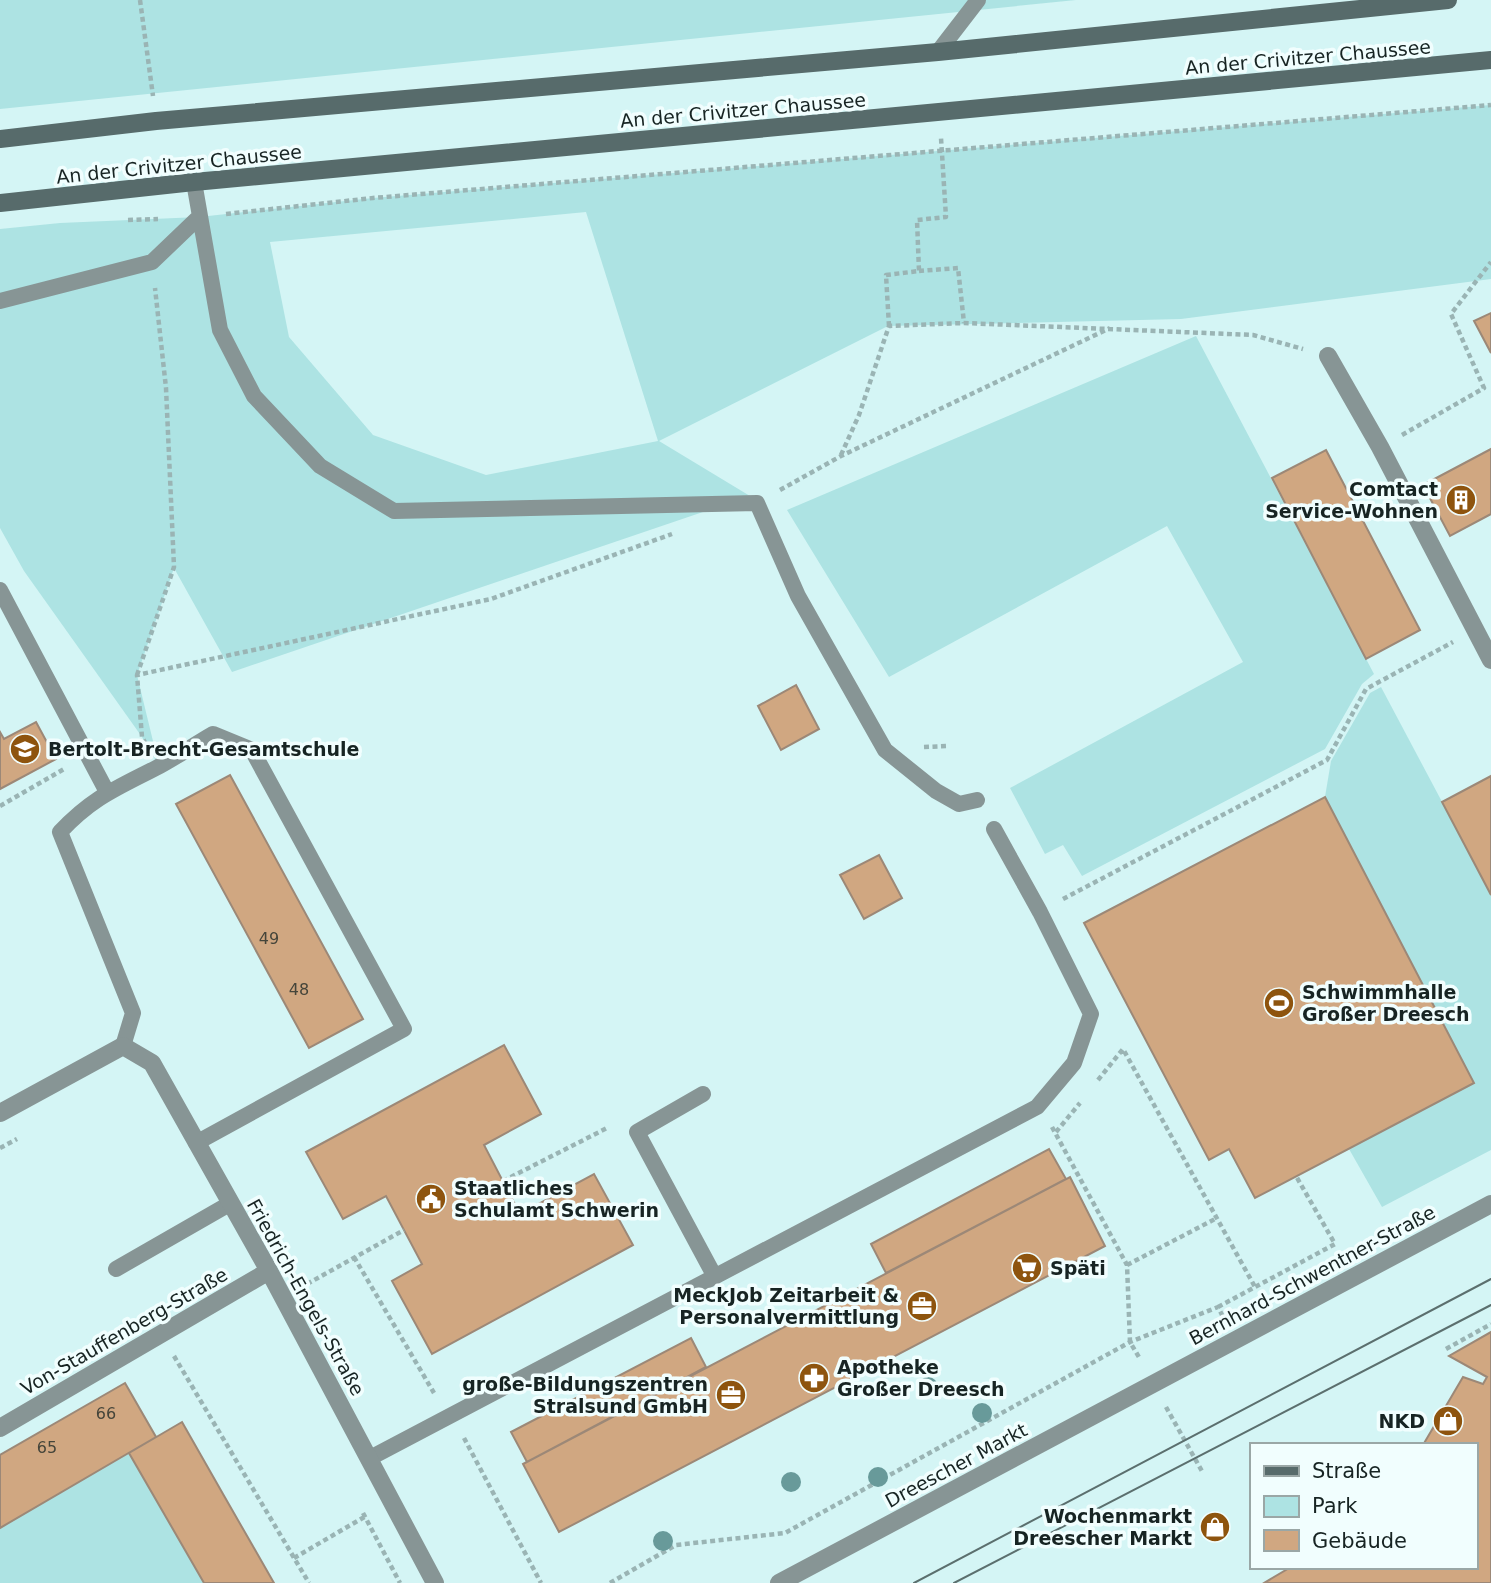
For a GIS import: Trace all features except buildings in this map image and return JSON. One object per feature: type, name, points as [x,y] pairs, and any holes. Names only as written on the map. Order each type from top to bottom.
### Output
[{"type":"street","name":"An der Crivitzer Chaussee","points":[[0,139],[156,121],[938,52],[1448,0]]},
{"type":"street","name":"An der Crivitzer Chaussee","points":[[0,203],[194,182],[1491,61]]},
{"type":"street","points":[[1328,356],[1380,447],[1491,660]]},
{"type":"street","points":[[0,1113],[124,1046]]},
{"type":"street","name":"Friedrich-Engels-Straße","points":[[124,1046],[152,1063],[269,1271],[435,1583]]},
{"type":"street","name":"Bernhard-Schwentner-Straße","points":[[1153,1384],[1491,1204]]},
{"type":"street","name":"Von-Stauffenberg-Straße","points":[[0,1429],[269,1271]]},
{"type":"street","name":"Dreescher Markt","points":[[779,1583],[1153,1384]]},
{"type":"lane","points":[[938,52],[978,0]]},
{"type":"lane","points":[[194,182],[220,330],[254,396],[320,466],[394,511],[757,503],[798,596],[885,750],[936,791],[958,804],[977,800]]},
{"type":"lane","points":[[0,301],[152,262],[199,217]]},
{"type":"lane","points":[[0,590],[107,792]]},
{"type":"lane","points":[[124,1046],[133,1013],[60,832],[81,810],[107,792],[159,766],[213,734],[252,750],[404,1029],[196,1143]]},
{"type":"lane","points":[[370,1458],[1037,1107],[1074,1063],[1091,1014],[1040,912],[994,829]]},
{"type":"lane","points":[[703,1094],[638,1132],[715,1277]]},
{"type":"lane","points":[[116,1269],[231,1203]]},
{"type":"path","points":[[140,0],[156,121]]},
{"type":"path","points":[[199,217],[373,198],[1491,105]]},
{"type":"path","points":[[919,271],[916,220],[946,216],[942,150]]},
{"type":"path","points":[[152,262],[166,388],[174,567],[137,675],[142,737],[159,766]]},
{"type":"path","points":[[1380,447],[1484,388],[1451,314],[1491,262]]},
{"type":"path","points":[[841,456],[859,415],[888,326],[887,275],[958,268],[964,323]]},
{"type":"path","points":[[888,326],[964,323],[1252,335],[1328,356]]},
{"type":"path","points":[[757,503],[841,456],[1110,328]]},
{"type":"path","points":[[137,675],[491,599],[681,531]]},
{"type":"path","points":[[1053,905],[1327,760],[1366,689],[1475,630]]},
{"type":"path","points":[[0,806],[86,756]]},
{"type":"path","points":[[1098,1080],[1123,1049],[1255,1287]]},
{"type":"path","points":[[1056,1132],[1081,1101]]},
{"type":"path","points":[[1037,1107],[1056,1132],[1127,1265],[1130,1342]]},
{"type":"path","points":[[503,1181],[608,1127]]},
{"type":"path","points":[[610,1583],[676,1545],[785,1533],[1130,1342],[1218,1307],[1335,1244],[1296,1176]]},
{"type":"path","points":[[1127,1265],[1215,1219]]},
{"type":"path","points":[[283,1297],[404,1230]]},
{"type":"path","points":[[354,1258],[429,1388],[452,1416],[541,1583]]},
{"type":"path","points":[[1218,1307],[1236,1339]]},
{"type":"path","points":[[1446,1349],[1491,1324]]},
{"type":"path","points":[[160,1335],[309,1583]]},
{"type":"path","points":[[294,1558],[391,1500]]},
{"type":"green space","points":[[0,0],[1076,0],[0,109]]},
{"type":"green space","points":[[1491,105],[1491,279],[1181,319],[888,326],[659,441],[750,496],[232,672],[174,568],[137,675],[159,766],[142,737],[24,571],[0,528],[0,229],[60,223],[199,217],[373,198]],"holes":[[[586,212],[658,441],[486,475],[373,435],[289,337],[270,242]]]},
{"type":"green space","points":[[1196,336],[1374,674],[1362,684],[1325,749],[1082,876],[1063,845],[1045,854],[1010,788],[1243,662],[1167,526],[889,677],[787,510]]},
{"type":"green space","points":[[1381,687],[1491,894],[1491,1150],[1382,1207],[1349,1149],[1474,1083],[1325,797],[1331,761],[1370,693]]},
{"type":"green space","points":[[129,1453],[204,1583],[0,1583],[0,1528]]},
{"type":"tram line","points":[[914,1583],[1491,1279]]},
{"type":"tram line","points":[[954,1583],[1491,1305]]},
{"type":"place","name":"Comtact Service-Wohnen","points":[[1461,500]]},
{"type":"place","name":"Bertolt-Brecht-Gesamtschule","points":[[25,749]]},
{"type":"place","name":"Schwimmhalle Großer Dreesch","points":[[1279,1003]]},
{"type":"place","name":"Staatliches Schulamt Schwerin","points":[[431,1199]]},
{"type":"place","name":"Späti","points":[[1027,1268]]},
{"type":"place","name":"MeckJob Zeitarbeit & Personalvermittlung","points":[[922,1306]]},
{"type":"place","name":"Apotheke Großer Dreesch","points":[[814,1378]]},
{"type":"place","name":"große-Bildungszentren Stralsund GmbH","points":[[731,1395]]},
{"type":"place","name":"NKD","points":[[1448,1421]]},
{"type":"place","name":"Wochenmarkt Dreescher Markt","points":[[1215,1527]]}]
